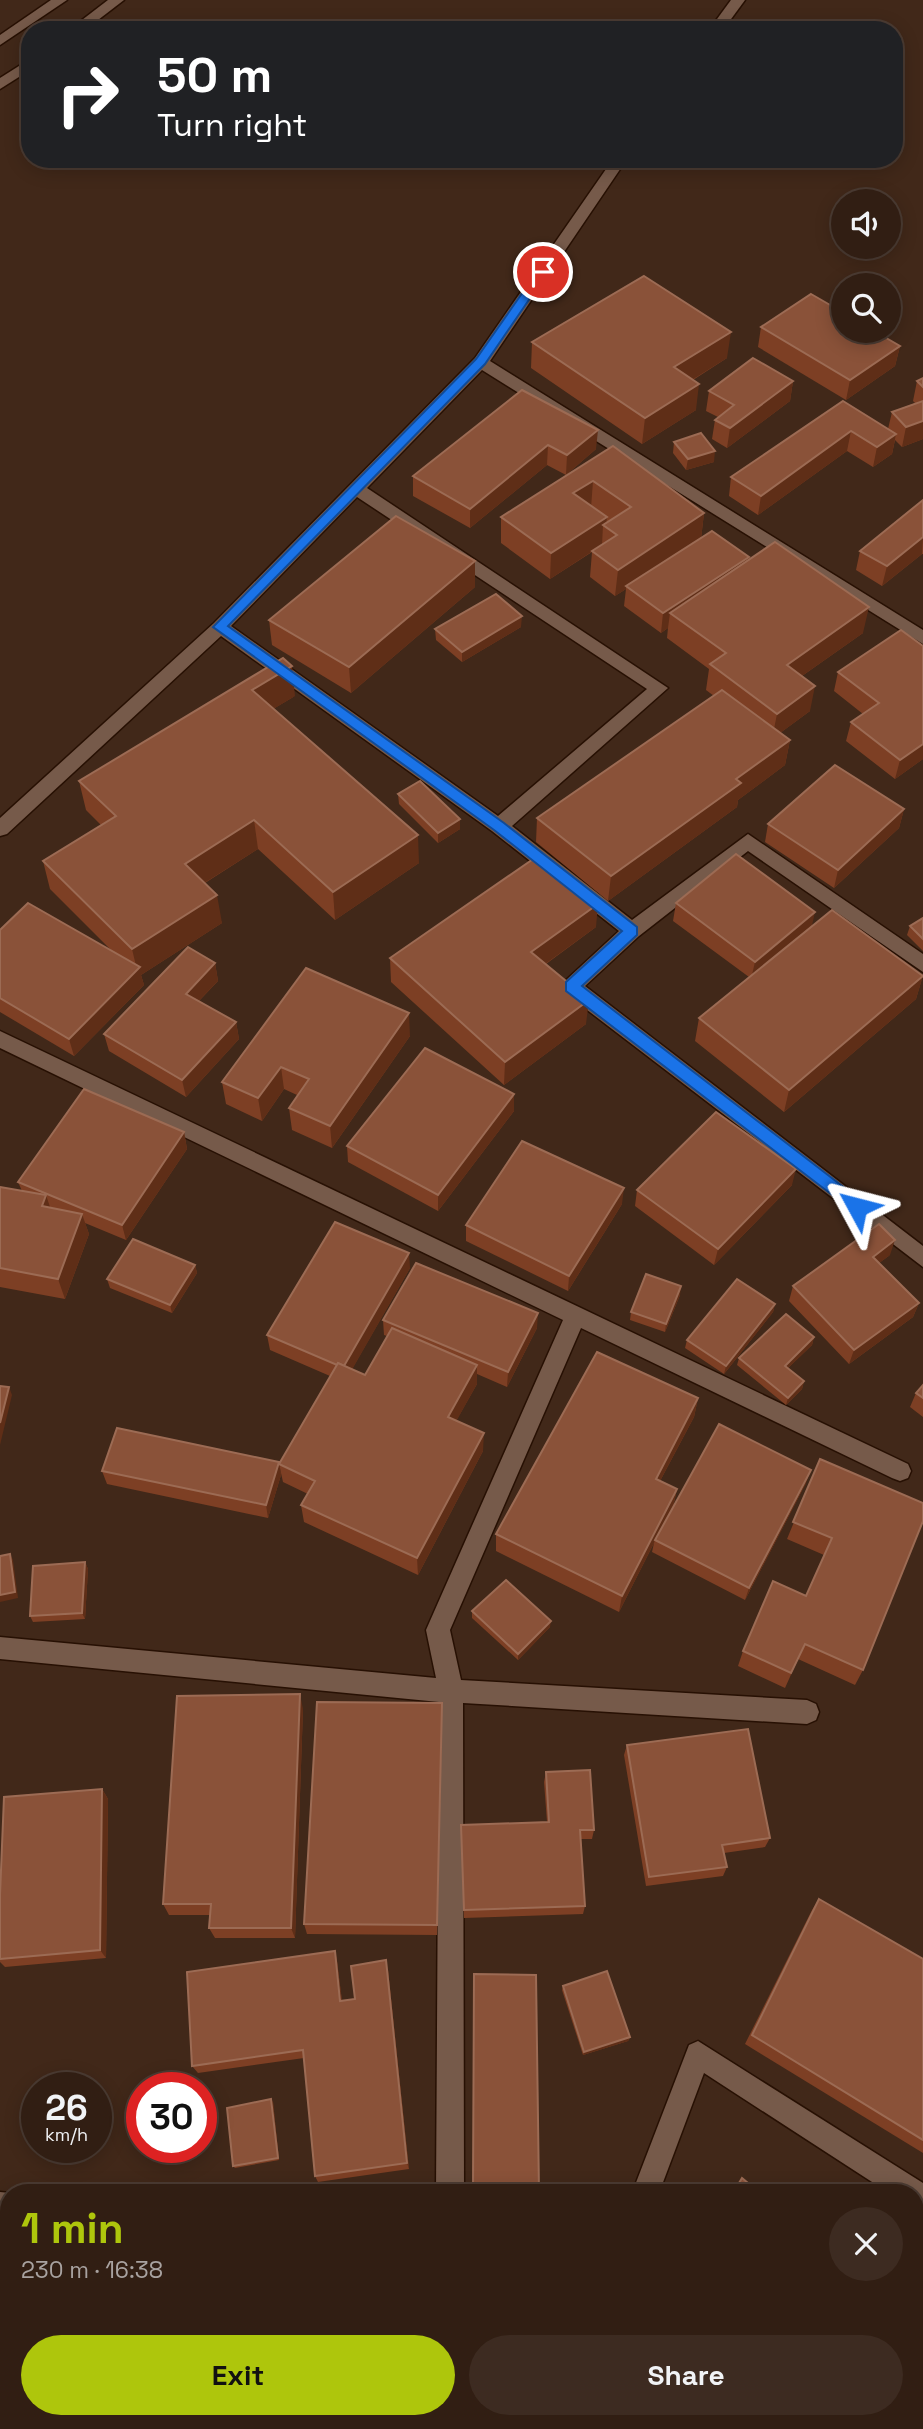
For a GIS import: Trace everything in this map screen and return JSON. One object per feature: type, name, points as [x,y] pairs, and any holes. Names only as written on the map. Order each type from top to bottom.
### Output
[{"type":"street","points":[[29,21],[60,0]]},
{"type":"street","points":[[88,21],[117,0]]},
{"type":"street","points":[[723,21],[738,0]]},
{"type":"street","points":[[0,41],[21,27]]},
{"type":"street","points":[[0,85],[21,70]]},
{"type":"street","points":[[0,829],[220,627],[481,362],[614,168]]},
{"type":"street","points":[[481,362],[923,638]]},
{"type":"street","points":[[355,488],[659,688],[499,827]]},
{"type":"street","points":[[220,627],[499,827],[632,931]]},
{"type":"street","points":[[923,964],[748,841],[632,931],[572,987],[923,1258]]},
{"type":"street","points":[[0,1039],[900,1471]]},
{"type":"street","points":[[450,2184],[451,1691],[438,1630],[576,1315]]},
{"type":"street","points":[[0,1648],[451,1691],[807,1712]]},
{"type":"street","points":[[648,2184],[698,2054],[901,2184]]},
{"type":"building","points":[[644,276],[731,332],[674,367],[699,384],[645,418],[532,342]]},
{"type":"building","points":[[811,294],[831,306],[831,343],[895,343],[900,346],[850,380],[761,327]]},
{"type":"building","points":[[753,358],[793,381],[730,428],[715,420],[734,405],[709,391]]},
{"type":"building","points":[[522,390],[598,430],[567,455],[548,445],[470,509],[413,476]]},
{"type":"building","points":[[843,401],[896,434],[877,447],[851,431],[761,496],[731,477]]},
{"type":"building","points":[[923,401],[923,421],[906,427],[892,412]]},
{"type":"building","points":[[701,433],[715,451],[688,459],[674,442]]},
{"type":"building","points":[[613,446],[704,513],[618,570],[592,551],[617,535],[603,525],[631,507],[593,481],[573,493],[607,517],[551,553],[501,517]]},
{"type":"building","points":[[923,500],[923,537],[887,566],[860,551]]},
{"type":"building","points":[[396,516],[475,561],[349,667],[269,620]]},
{"type":"building","points":[[712,531],[749,557],[663,613],[626,586]]},
{"type":"building","points":[[775,542],[869,607],[787,665],[815,686],[777,714],[710,664],[726,653],[670,613]]},
{"type":"building","points":[[496,594],[522,616],[462,652],[435,629]]},
{"type":"building","points":[[901,630],[923,646],[923,744],[900,760],[851,722],[879,703],[838,672]]},
{"type":"building","points":[[283,658],[292,666],[252,690],[418,835],[333,892],[254,820],[185,864],[217,895],[132,949],[43,861],[116,816],[79,781]]},
{"type":"building","points":[[722,690],[790,740],[736,779],[741,783],[611,876],[537,818]]},
{"type":"building","points":[[835,765],[904,809],[838,870],[768,824]]},
{"type":"building","points":[[420,781],[460,819],[438,833],[398,794]]},
{"type":"building","points":[[736,854],[815,912],[755,962],[676,903]]},
{"type":"building","points":[[539,855],[598,904],[531,952],[589,1000],[505,1062],[390,958]]},
{"type":"building","points":[[28,903],[140,967],[69,1039],[0,998],[0,930]]},
{"type":"building","points":[[832,910],[923,976],[789,1090],[699,1018]]},
{"type":"building","points":[[923,918],[923,939],[910,926]]},
{"type":"building","points":[[188,947],[215,963],[186,994],[236,1022],[182,1080],[104,1034]]},
{"type":"building","points":[[306,968],[409,1013],[330,1126],[289,1108],[309,1079],[281,1067],[258,1098],[222,1082]]},
{"type":"building","points":[[425,1048],[514,1094],[438,1195],[347,1146]]},
{"type":"building","points":[[84,1089],[184,1132],[122,1225],[18,1182]]},
{"type":"building","points":[[716,1112],[796,1169],[718,1249],[637,1190]]},
{"type":"building","points":[[522,1141],[624,1188],[569,1276],[466,1225]]},
{"type":"building","points":[[0,1187],[46,1195],[42,1206],[82,1214],[58,1279],[0,1268]]},
{"type":"building","points":[[335,1222],[409,1253],[344,1366],[267,1335]]},
{"type":"building","points":[[879,1224],[895,1240],[873,1257],[919,1303],[854,1350],[793,1286]]},
{"type":"building","points":[[133,1239],[195,1265],[170,1305],[107,1279]]},
{"type":"building","points":[[416,1263],[538,1313],[508,1372],[383,1320]]},
{"type":"building","points":[[646,1274],[681,1286],[666,1324],[631,1312]]},
{"type":"building","points":[[737,1279],[775,1304],[726,1366],[687,1340]]},
{"type":"building","points":[[786,1314],[814,1337],[785,1366],[804,1381],[788,1398],[739,1358]]},
{"type":"building","points":[[392,1328],[477,1365],[448,1417],[484,1433],[417,1558],[301,1505],[315,1481],[279,1464],[338,1363],[365,1375]]},
{"type":"building","points":[[597,1352],[698,1398],[656,1479],[677,1489],[622,1596],[496,1534]]},
{"type":"building","points":[[923,1385],[923,1398],[916,1393]]},
{"type":"building","points":[[0,1386],[9,1387],[0,1423]]},
{"type":"building","points":[[719,1424],[811,1470],[749,1588],[655,1540]]},
{"type":"building","points":[[117,1428],[279,1462],[266,1505],[102,1471]]},
{"type":"building","points":[[820,1459],[923,1503],[923,1521],[863,1670],[805,1644],[791,1673],[743,1651],[773,1581],[806,1596],[832,1538],[793,1522]]},
{"type":"building","points":[[10,1554],[15,1592],[0,1595],[0,1556]]},
{"type":"building","points":[[85,1562],[82,1613],[30,1616],[33,1566]]},
{"type":"building","points":[[506,1580],[551,1621],[518,1654],[472,1611]]},
{"type":"building","points":[[300,1694],[291,1928],[209,1928],[211,1904],[163,1904],[177,1696]]},
{"type":"building","points":[[317,1702],[442,1703],[437,1925],[304,1924]]},
{"type":"building","points":[[748,1729],[770,1838],[722,1845],[727,1867],[649,1877],[627,1745]]},
{"type":"building","points":[[590,1770],[594,1830],[580,1830],[585,1906],[464,1910],[461,1825],[549,1822],[546,1772]]},
{"type":"building","points":[[102,1789],[100,1950],[0,1959],[4,1797]]},
{"type":"building","points":[[819,1899],[923,1959],[923,2140],[752,2035]]},
{"type":"building","points":[[335,1951],[340,2001],[355,1999],[351,1966],[386,1960],[407,2163],[315,2176],[303,2050],[192,2066],[187,1972]]},
{"type":"building","points":[[607,1971],[630,2037],[584,2052],[563,1986]]},
{"type":"building","points":[[474,1974],[536,1975],[539,2184],[473,2184]]},
{"type":"building","points":[[271,2099],[278,2158],[233,2166],[227,2108]]},
{"type":"building","points":[[742,2178],[749,2184],[738,2184]]},
{"type":"route","points":[[543,272],[481,362],[220,627],[499,827],[632,931],[572,987],[857,1207]]}]
